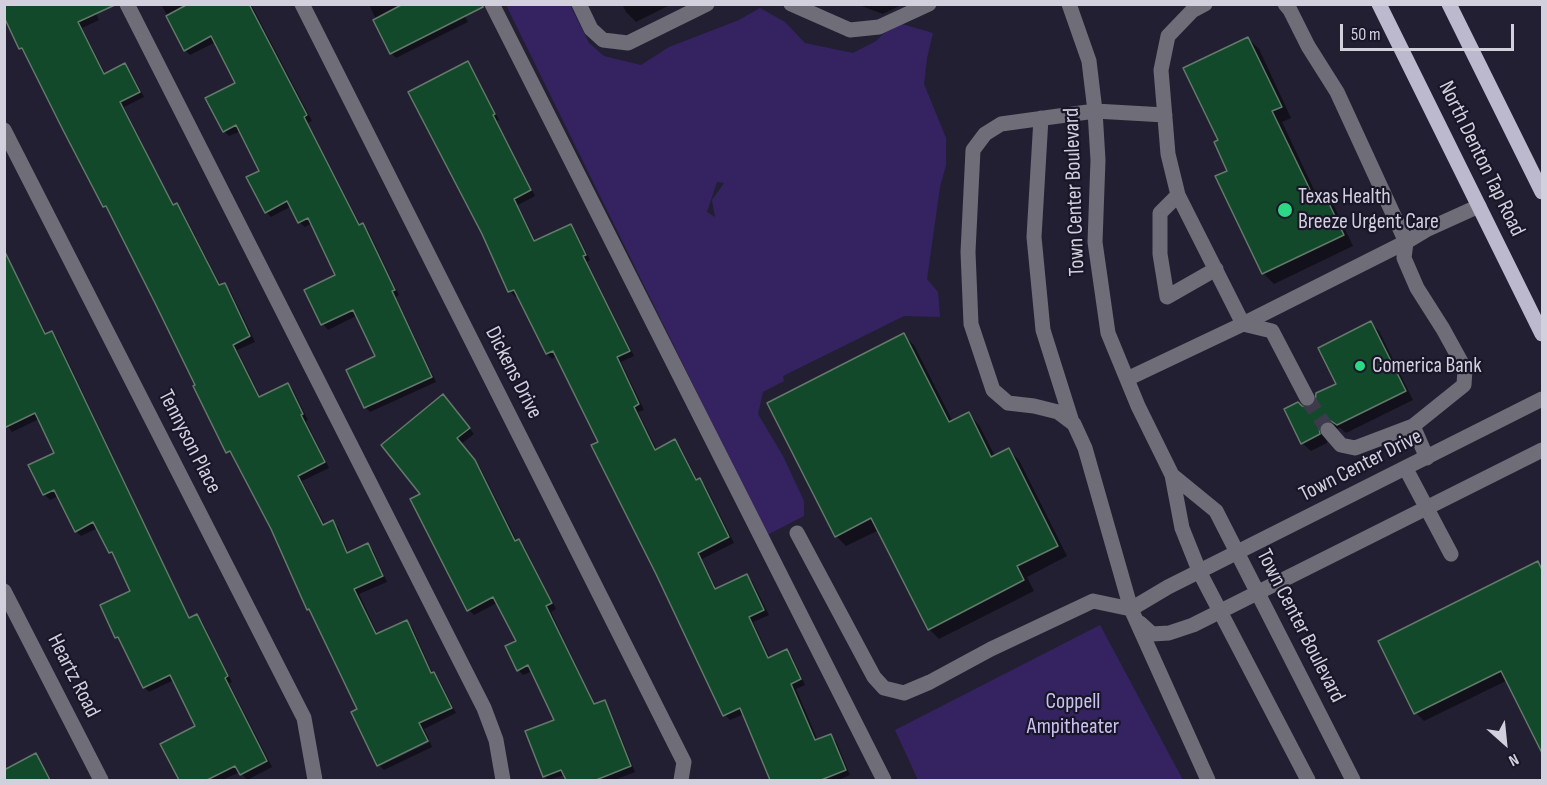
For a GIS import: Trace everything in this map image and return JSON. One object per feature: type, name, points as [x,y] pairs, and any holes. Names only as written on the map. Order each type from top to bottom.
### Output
[{"type":"main road","name":"North Denton Tap Road","points":[[1379,4],[1542,334]]},
{"type":"main road","name":"North Denton Tap Road","points":[[1449,4],[1542,192]]},
{"type":"street","points":[[127,4],[484,708],[496,740],[503,780]]},
{"type":"street","name":"Dickens Drive","points":[[302,4],[684,762],[681,780]]},
{"type":"street","points":[[492,4],[884,780]]},
{"type":"street","points":[[579,4],[591,29],[603,40],[628,43],[707,4]]},
{"type":"street","points":[[791,4],[850,30],[879,27],[929,4]]},
{"type":"street","name":"Town Center Boulevard","points":[[1069,4],[1089,61],[1095,111],[1098,160],[1095,242],[1108,333],[1172,475],[1182,528],[1200,573],[1308,780]]},
{"type":"street","points":[[1205,4],[1192,10],[1168,36],[1161,70],[1168,154],[1178,195],[1243,324],[1272,332],[1307,398]]},
{"type":"street","points":[[1285,4],[1337,92],[1406,242],[1404,258],[1417,288],[1443,328],[1465,369],[1464,385],[1413,426],[1355,448],[1341,445],[1328,430]]},
{"type":"street","points":[[1071,422],[1058,412],[1008,403],[993,390],[971,324],[968,252],[973,150],[985,134],[1001,124],[1095,111],[1165,115]]},
{"type":"street","points":[[1041,118],[1034,237],[1043,330],[1071,422],[1085,448],[1131,609],[1209,780]]},
{"type":"street","name":"Tennyson Place","points":[[4,130],[304,718],[315,780]]},
{"type":"street","points":[[1178,195],[1160,213],[1160,254],[1167,297],[1216,269]]},
{"type":"street","points":[[1127,379],[1243,324],[1426,230],[1479,206]]},
{"type":"street","name":"Town Center Drive","points":[[1131,609],[1169,587],[1542,399]]},
{"type":"street","points":[[1413,426],[1427,458]]},
{"type":"street","points":[[797,533],[874,677],[885,688],[904,693],[1093,601],[1131,609],[1140,623],[1152,634],[1169,633],[1190,627],[1542,450]]},
{"type":"street","points":[[1406,469],[1451,554]]},
{"type":"street","name":"Town Center Boulevard","points":[[1172,475],[1216,511],[1353,780]]},
{"type":"street","name":"Heartz Road","points":[[4,591],[101,780]]},
{"type":"green space","points":[[506,5],[570,5],[589,43],[604,56],[641,65],[669,47],[739,20],[760,8],[785,22],[805,43],[853,53],[902,24],[933,33],[924,84],[946,138],[946,165],[940,187],[927,279],[938,292],[940,317],[904,316],[783,376],[784,381],[763,392],[758,414],[783,456],[804,501],[804,516],[767,535]],"holes":[[[717,182],[724,183],[712,200],[715,217],[707,212]]]},
{"type":"green space","name":"Coppell Ampitheater","points":[[1100,625],[1183,780],[918,780],[895,730]]},
{"type":"building","points":[[4,4],[117,4],[78,22],[104,74],[125,63],[140,92],[120,102],[173,205],[177,203],[219,285],[225,283],[250,336],[233,345],[259,397],[288,383],[325,462],[298,476],[323,525],[333,520],[347,553],[368,543],[383,576],[354,589],[376,634],[407,620],[431,673],[434,672],[452,708],[419,723],[428,741],[377,766],[351,712],[357,709],[309,609],[307,610],[271,529],[230,451],[226,453],[193,386],[195,385],[106,206],[103,207],[22,48],[19,49],[4,17]]},
{"type":"building","points":[[188,4],[249,4],[307,115],[304,117],[359,225],[363,223],[395,290],[392,291],[432,377],[364,408],[346,370],[375,356],[353,310],[321,325],[304,290],[335,275],[308,218],[298,223],[287,201],[265,213],[246,177],[259,171],[236,125],[223,132],[205,98],[235,83],[211,36],[184,51],[166,16]]},
{"type":"building","points":[[403,4],[482,4],[483,7],[390,54],[373,20]]},
{"type":"building","points":[[1248,37],[1282,107],[1272,111],[1314,198],[1324,193],[1344,235],[1262,274],[1215,176],[1227,171],[1214,142],[1218,140],[1183,68]]},
{"type":"building","points":[[468,61],[531,190],[514,199],[534,241],[571,224],[586,255],[583,256],[630,351],[617,357],[639,404],[634,407],[655,450],[675,439],[696,480],[700,478],[729,537],[698,553],[715,589],[747,574],[764,610],[749,617],[768,658],[787,649],[801,679],[791,684],[815,740],[831,734],[846,770],[821,780],[770,780],[740,708],[723,716],[656,574],[591,445],[598,442],[553,351],[546,354],[514,290],[508,292],[482,234],[408,92]]},
{"type":"building","points":[[4,250],[45,334],[52,331],[189,618],[197,614],[228,676],[225,678],[267,761],[240,775],[235,766],[207,780],[179,780],[160,744],[195,726],[170,675],[143,688],[118,637],[115,638],[100,605],[130,591],[112,552],[109,553],[93,522],[75,532],[54,490],[43,495],[28,465],[54,453],[35,413],[4,428]]},
{"type":"building","name":"Comerica Bank","points":[[1371,321],[1406,391],[1337,425],[1331,421],[1322,422],[1319,427],[1320,434],[1301,444],[1284,409],[1298,402],[1302,406],[1311,407],[1315,403],[1316,393],[1336,384],[1318,348]]},
{"type":"building","points":[[904,333],[949,422],[969,412],[991,457],[1009,448],[1058,546],[1017,566],[1024,580],[928,630],[871,518],[835,537],[767,403]]},
{"type":"building","points":[[443,394],[470,428],[457,438],[475,460],[515,541],[519,539],[552,603],[546,606],[594,704],[605,700],[631,766],[596,780],[566,780],[561,770],[543,777],[525,731],[554,720],[528,665],[517,671],[505,646],[516,641],[493,597],[467,611],[410,499],[420,494],[381,445]]},
{"type":"building","points":[[1538,561],[1542,570],[1542,753],[1501,671],[1414,714],[1378,641]]},
{"type":"building","points":[[36,753],[50,780],[4,780],[4,770]]},
{"type":"tunnel","points":[[1307,398],[1328,430]]},
{"type":"place","name":"Texas Health Breeze Urgent Care","points":[[1285,210]]},
{"type":"place","name":"Comerica Bank","points":[[1360,366]]}]
